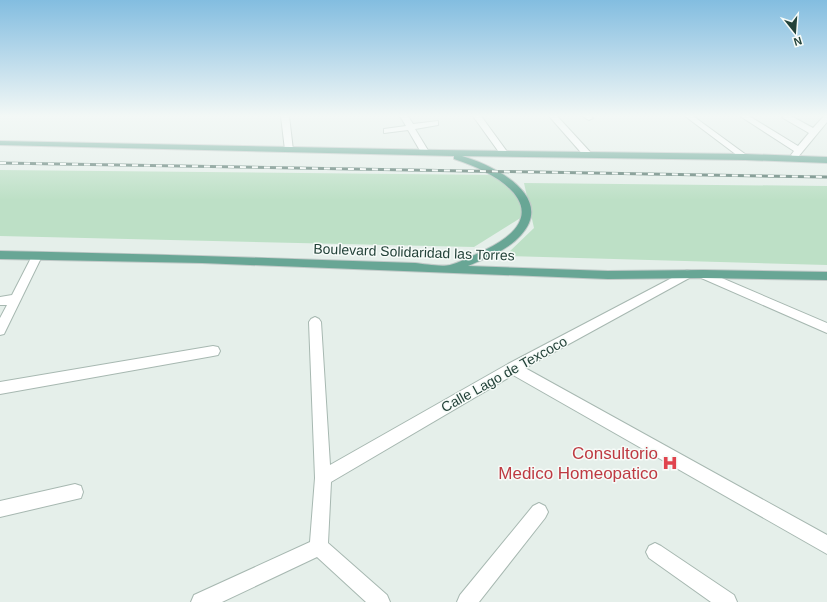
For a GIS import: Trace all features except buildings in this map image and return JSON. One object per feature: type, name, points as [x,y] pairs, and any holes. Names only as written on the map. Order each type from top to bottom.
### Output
[{"type":"main road","points":[[45,144],[440,153],[745,157],[827,160]]},
{"type":"main road","points":[[440,153],[473,162],[492,171],[521,193],[526,209],[524,224],[518,232],[502,245],[451,268]]},
{"type":"main road","name":"Boulevard Solidaridad las Torres","points":[[0,255],[202,259],[608,275],[703,274],[827,276]]},
{"type":"street","points":[[288,144],[289,150]]},
{"type":"street","points":[[421,144],[425,152]]},
{"type":"street","points":[[498,144],[504,153]]},
{"type":"street","points":[[578,144],[588,155]]},
{"type":"street","points":[[727,144],[745,157]]},
{"type":"street","points":[[789,144],[799,150]]},
{"type":"street","points":[[791,158],[804,144]]},
{"type":"street","points":[[0,330],[37,256]]},
{"type":"street","name":"Calle Lago de Texcoco","points":[[323,478],[514,368],[687,274]]},
{"type":"street","points":[[703,274],[827,328]]},
{"type":"street","points":[[0,301],[15,299]]},
{"type":"street","points":[[315,322],[323,478],[319,547]]},
{"type":"street","points":[[0,388],[213,351]]},
{"type":"street","points":[[514,368],[827,546]]},
{"type":"street","points":[[0,509],[75,492]]},
{"type":"street","points":[[467,602],[539,512]]},
{"type":"street","points":[[201,602],[319,547]]},
{"type":"street","points":[[319,547],[380,602]]},
{"type":"street","points":[[655,552],[727,602]]},
{"type":"green space","points":[[0,170],[497,175],[518,198],[522,217],[474,247],[0,236]]},
{"type":"green space","points":[[524,183],[827,186],[827,265],[505,256],[534,228]]},
{"type":"railway","points":[[0,163],[827,177]]},
{"type":"place","name":"Consultorio Medico Homeopatico","points":[[670,463]]}]
